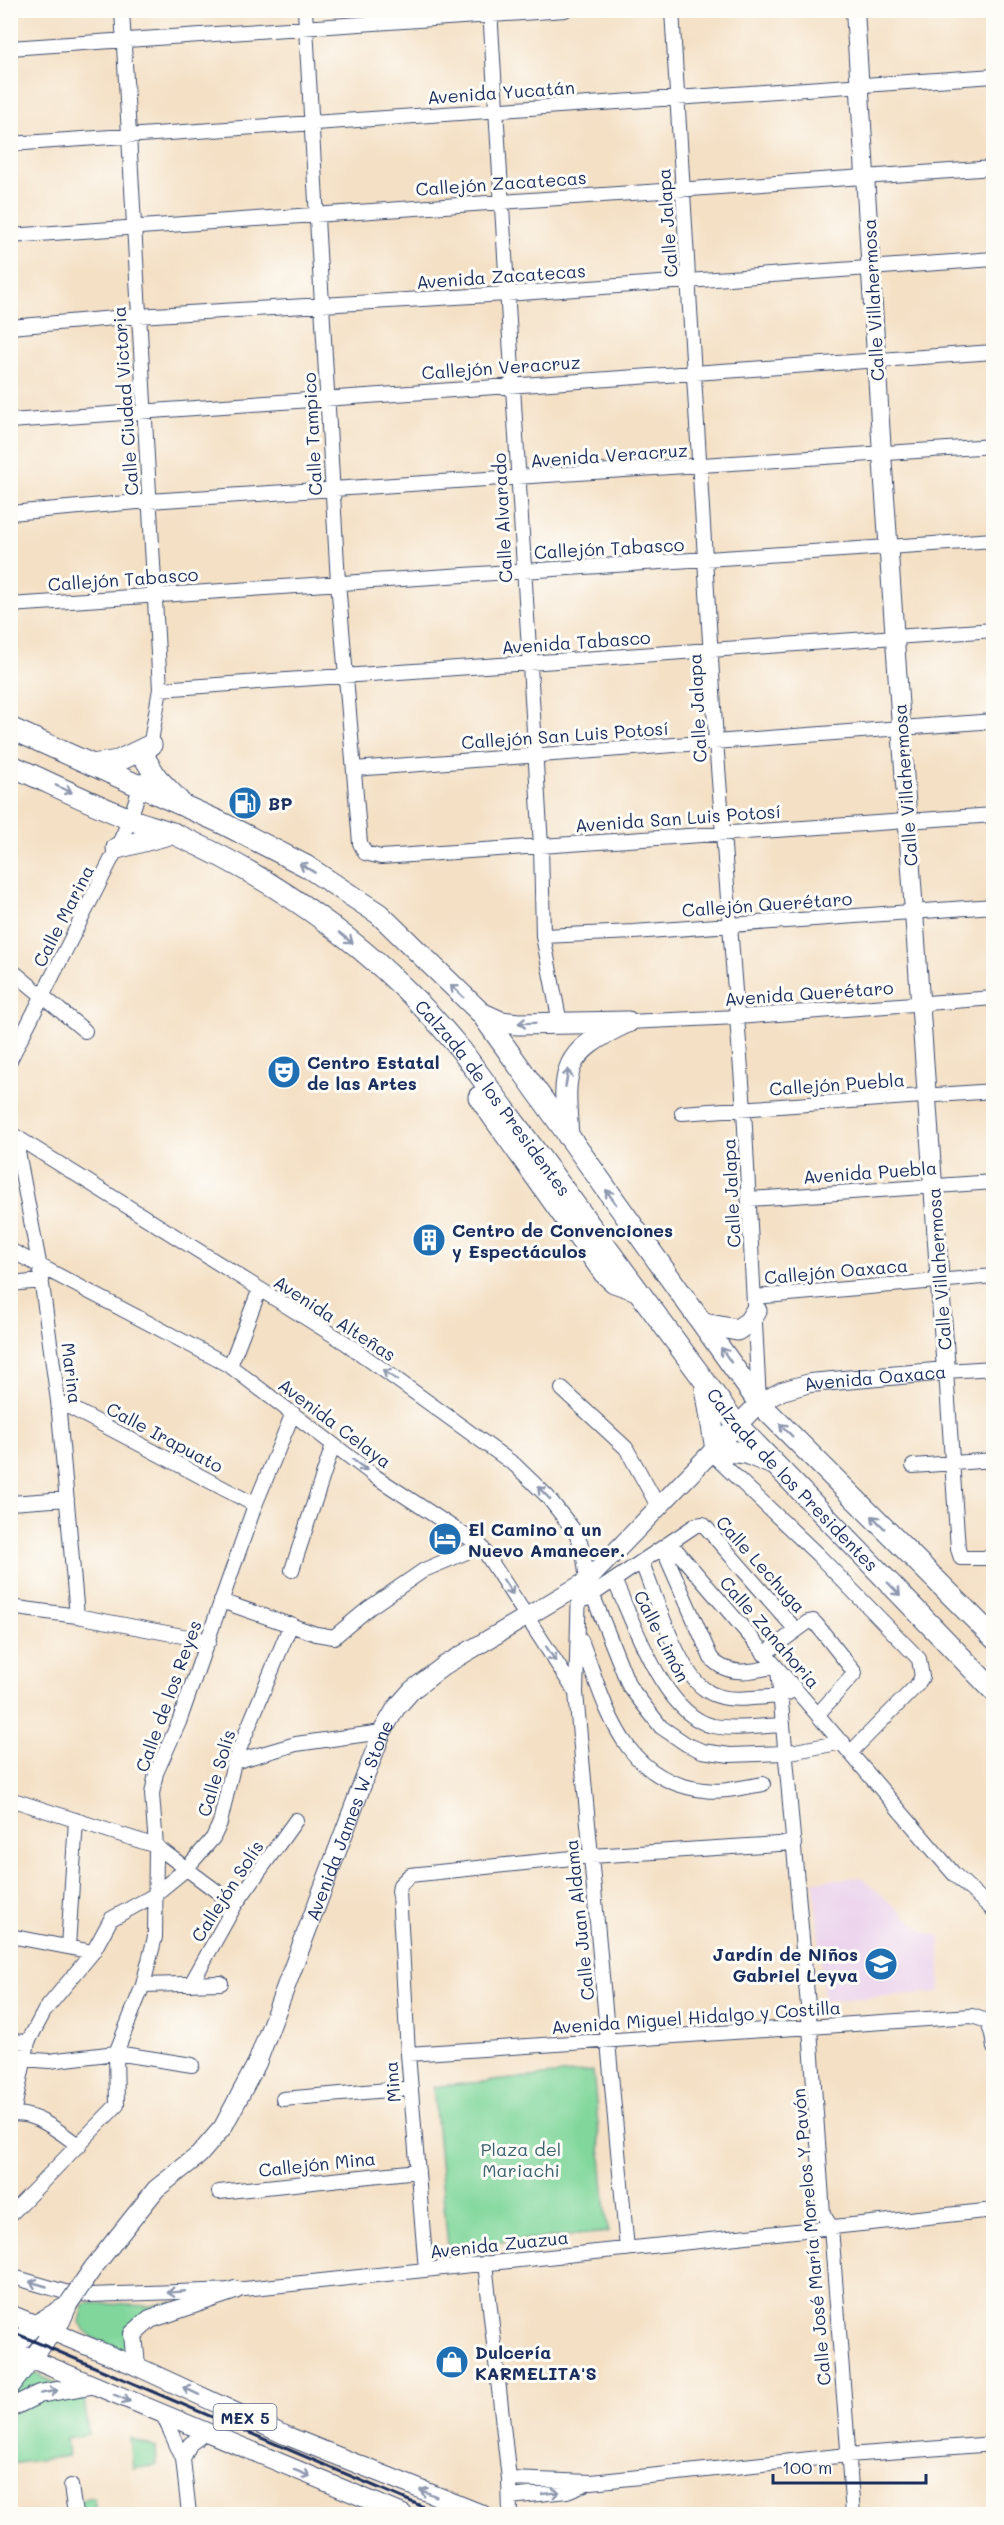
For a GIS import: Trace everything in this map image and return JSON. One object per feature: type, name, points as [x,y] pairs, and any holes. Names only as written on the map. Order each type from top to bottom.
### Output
[{"type":"highway","name":"Calzada de los Presidentes","points":[[10,728],[183,806],[306,866],[379,914],[481,1013],[759,1403],[993,1638]]},
{"type":"highway","points":[[92,765],[149,754],[157,778],[183,806]]},
{"type":"highway","name":"Calzada de los Presidentes","points":[[10,765],[130,819],[173,833],[237,866],[307,907],[389,973],[431,1013],[461,1050],[737,1425],[993,1691]]},
{"type":"highway","points":[[117,848],[173,833]]},
{"type":"highway","points":[[481,1013],[501,1022],[628,1022]]},
{"type":"highway","points":[[568,1137],[565,1085],[567,1071],[575,1055],[589,1042],[628,1022]]},
{"type":"highway","points":[[704,1324],[737,1329],[749,1322],[755,1304]]},
{"type":"highway","points":[[704,1382],[714,1452],[746,1454],[773,1464]]},
{"type":"main road","name":"Calle Villahermosa","points":[[855,10],[882,454],[946,1371]]},
{"type":"main road","name":"Avenida Oaxaca","points":[[737,1425],[759,1403],[782,1391],[810,1383],[946,1371]]},
{"type":"main road","name":"Avenida James W. Stone","points":[[10,2387],[52,2332],[93,2268],[156,2189],[199,2155],[223,2127],[242,2095],[257,2063],[382,1732],[396,1708],[412,1690],[445,1665],[526,1615],[585,1591],[658,1506],[714,1452],[737,1425]]},
{"type":"main road","points":[[136,2366],[133,2334],[139,2326],[150,2319],[235,2290]]},
{"type":"main road","name":"Avenida James W. Stone","points":[[34,2325],[68,2306]]},
{"type":"main road","points":[[68,2306],[80,2334],[97,2350]]},
{"type":"main road","name":"MEX 5","points":[[10,2314],[136,2366],[285,2435],[482,2514]]},
{"type":"main road","points":[[11,2352],[34,2325]]},
{"type":"main road","name":"MEX 5","points":[[11,2352],[403,2514]]},
{"type":"main road","points":[[10,2409],[39,2394],[91,2385]]},
{"type":"street","name":"Calle Ciudad Victoria","points":[[122,10],[160,689],[149,754],[130,819]]},
{"type":"street","name":"Calle Tampico","points":[[305,10],[338,582],[360,843],[365,853]]},
{"type":"street","points":[[10,48],[491,13],[565,10]]},
{"type":"street","name":"Calle Jalapa","points":[[672,10],[705,560],[750,1199],[759,1403]]},
{"type":"street","name":"Calle Alvarado","points":[[491,13],[506,294],[536,755],[543,936],[560,1023]]},
{"type":"street","name":"Avenida Yucatán","points":[[10,144],[993,75]]},
{"type":"street","name":"Callejón Zacatecas","points":[[10,236],[993,168]]},
{"type":"street","name":"Avenida Zacatecas","points":[[10,327],[138,316],[506,294],[993,260]]},
{"type":"street","name":"Callejón Veracruz","points":[[10,420],[993,352]]},
{"type":"street","name":"Avenida Veracruz","points":[[10,513],[149,501],[518,479],[993,446]]},
{"type":"street","name":"Callejón Tabasco","points":[[10,605],[993,540]]},
{"type":"street","name":"Avenida Tabasco","points":[[160,689],[993,630]]},
{"type":"street","name":"Callejón San Luis Potosí","points":[[354,769],[993,721]]},
{"type":"street","name":"Avenida San Luis Potosí","points":[[365,853],[381,857],[993,815]]},
{"type":"street","name":"Calle Marina","points":[[12,1051],[42,996],[130,819]]},
{"type":"street","name":"Callejón Querétaro","points":[[543,936],[993,906]]},
{"type":"street","points":[[10,969],[85,1031]]},
{"type":"street","name":"Avenida Querétaro","points":[[628,1022],[738,1017],[993,998]]},
{"type":"street","name":"Callejón Puebla","points":[[682,1113],[993,1091]]},
{"type":"street","name":"Marina","points":[[13,1134],[39,1263],[58,1401],[76,1616]]},
{"type":"street","name":"Avenida Alteñas","points":[[13,1134],[259,1291],[346,1343],[515,1465],[547,1496],[576,1533],[584,1550],[585,1591]]},
{"type":"street","name":"Avenida Puebla","points":[[750,1199],[993,1182]]},
{"type":"street","name":"Avenida Celaya","points":[[10,1250],[39,1263],[230,1366],[376,1477],[481,1546],[576,1693]]},
{"type":"street","name":"Callejón Oaxaca","points":[[755,1304],[940,1279],[993,1275]]},
{"type":"street","points":[[10,1284],[42,1281]]},
{"type":"street","points":[[230,1366],[259,1291]]},
{"type":"street","name":"Avenida Oaxaca","points":[[946,1371],[993,1368]]},
{"type":"street","name":"Calle Villahermosa","points":[[946,1371],[958,1549],[961,1558],[993,1558]]},
{"type":"street","points":[[562,1389],[626,1448],[658,1506]]},
{"type":"street","name":"Calle Irapuato","points":[[58,1401],[255,1505]]},
{"type":"street","name":"Calle de los Reyes","points":[[79,2146],[117,2105],[116,2052],[144,1985],[155,1937],[153,1896],[156,1846],[152,1794],[156,1773],[179,1722],[255,1505],[293,1413]]},
{"type":"street","points":[[292,1570],[333,1445]]},
{"type":"street","points":[[714,1452],[919,1659],[922,1677],[917,1685],[847,1747],[756,1756],[702,1751],[686,1744],[661,1727],[629,1686],[585,1591],[615,1582],[667,1547],[711,1658],[719,1667],[735,1671],[777,1668]]},
{"type":"street","points":[[913,1466],[993,1460]]},
{"type":"street","points":[[10,1503],[67,1498]]},
{"type":"street","name":"Calle Lechuga","points":[[667,1547],[698,1524],[707,1527],[796,1630]]},
{"type":"street","points":[[221,1601],[316,1634],[334,1637],[369,1608],[424,1570],[481,1546]]},
{"type":"street","name":"Calle Zanahoria","points":[[667,1547],[847,1747],[954,1874],[993,1911]]},
{"type":"street","points":[[642,1563],[680,1656],[696,1682],[716,1696],[744,1699],[780,1696],[795,1688]]},
{"type":"street","name":"Calle Limón","points":[[615,1582],[664,1686],[688,1712],[713,1726],[782,1725]]},
{"type":"street","name":"Calle Juan Aldama","points":[[585,1591],[579,1636],[576,1693],[627,2248]]},
{"type":"street","points":[[10,1607],[76,1616],[209,1641]]},
{"type":"street","points":[[764,1654],[811,1621],[817,1624],[855,1671],[853,1677],[818,1714]]},
{"type":"street","name":"Calle Solís","points":[[12,2114],[28,2042],[45,2010],[93,1952],[111,1919],[153,1896],[186,1869],[202,1852],[220,1823],[234,1762],[291,1624]]},
{"type":"street","points":[[579,1636],[608,1715],[622,1740],[641,1764],[683,1786],[705,1791],[763,1784]]},
{"type":"street","name":"Calle José María Morelos Y Pavón","points":[[777,1668],[810,2028],[823,2214],[831,2227],[853,2514]]},
{"type":"street","points":[[234,1762],[296,1744],[382,1732]]},
{"type":"street","points":[[10,1799],[156,1846],[235,1905]]},
{"type":"street","points":[[68,1947],[76,1820]]},
{"type":"street","name":"Callejón Solís","points":[[191,1984],[235,1905],[296,1820]]},
{"type":"street","points":[[591,1856],[794,1843]]},
{"type":"street","name":"Mina","points":[[426,2270],[408,2054],[400,1885],[410,1875],[591,1856]]},
{"type":"street","points":[[10,1936],[93,1952]]},
{"type":"street","points":[[144,1985],[221,1983]]},
{"type":"street","name":"Avenida Miguel Hidalgo y Costilla","points":[[408,2054],[972,2016],[987,2021],[992,2034],[993,2048]]},
{"type":"street","points":[[10,2041],[28,2042]]},
{"type":"street","points":[[24,2059],[49,2061],[116,2052],[192,2066]]},
{"type":"street","points":[[283,2099],[411,2088]]},
{"type":"street","points":[[10,2215],[79,2146],[58,2130],[12,2114]]},
{"type":"street","name":"Callejón Mina","points":[[219,2192],[418,2171]]},
{"type":"street","name":"Avenida Zuazua","points":[[10,2276],[65,2292],[90,2295],[235,2290],[993,2210]]},
{"type":"street","points":[[485,2263],[509,2480],[510,2514]]},
{"type":"street","points":[[164,2416],[183,2459],[189,2514]]},
{"type":"street","points":[[183,2459],[190,2444],[205,2433]]},
{"type":"street","points":[[509,2480],[592,2482],[848,2455],[993,2444]]},
{"type":"street","points":[[510,2497],[567,2491],[592,2482]]},
{"type":"street","points":[[71,2486],[75,2514]]},
{"type":"shaded area","name":"Jardín de Niños Gabriel Leyva","points":[[861,1877],[924,1932],[940,1935],[940,1992],[824,2001],[814,1881]]},
{"type":"green space","name":"Plaza del Mariachi","points":[[593,2071],[608,2232],[448,2247],[433,2087]]},
{"type":"green space","points":[[176,2302],[148,2314],[128,2352],[94,2338],[80,2322],[84,2305],[88,2303],[151,2306]]},
{"type":"green space","points":[[29,2371],[60,2385],[11,2403],[11,2396]]},
{"type":"green space","points":[[84,2395],[88,2434],[66,2438],[68,2456],[11,2464],[11,2414],[37,2400]]},
{"type":"green space","points":[[130,2438],[156,2448],[157,2465],[133,2469]]},
{"type":"green space","points":[[94,2498],[96,2514],[76,2514],[75,2501]]},
{"type":"railway","points":[[10,2331],[440,2514]]},
{"type":"place","name":"BP","points":[[245,803]]},
{"type":"place","name":"Centro Estatal de las Artes","points":[[284,1072]]},
{"type":"place","name":"Centro de Convenciones y Espectáculos","points":[[429,1240]]},
{"type":"place","name":"El Camino a un Nuevo Amanecer.","points":[[445,1539]]},
{"type":"place","name":"Jardín de Niños Gabriel Leyva","points":[[881,1964]]},
{"type":"place","name":"Dulcería KARMELITA'S","points":[[452,2362]]}]
